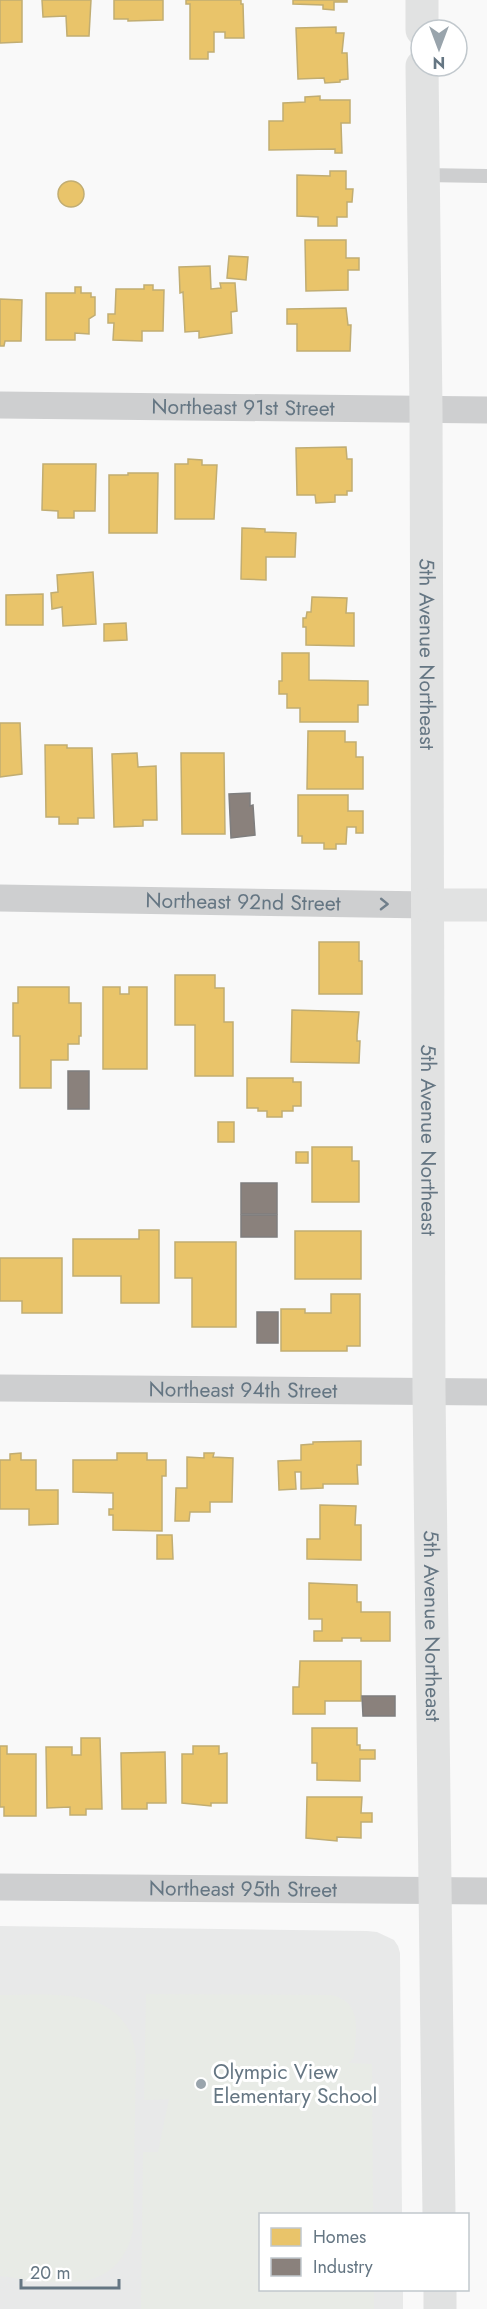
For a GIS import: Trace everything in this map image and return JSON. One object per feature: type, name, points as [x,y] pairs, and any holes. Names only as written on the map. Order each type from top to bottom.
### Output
[{"type":"main road","points":[[422,0],[422,18]]},
{"type":"main road","name":"5th Avenue Northeast","points":[[422,78],[426,409],[429,1391],[439,2213]]},
{"type":"main road","name":"Northeast 92nd Street","points":[[428,905],[487,905]]},
{"type":"main road","points":[[440,2291],[440,2309]]},
{"type":"street","name":"Northeast 91st Street","points":[[0,405],[487,410]]},
{"type":"street","name":"Northeast 92nd Street","points":[[0,898],[428,905]]},
{"type":"street","name":"Northeast 94th Street","points":[[0,1388],[487,1392]]},
{"type":"street","name":"Northeast 95th Street","points":[[0,1887],[487,1892]]},
{"type":"lane","points":[[423,175],[487,176]]},
{"type":"shaded area","name":"Olympic View Elementary School","points":[[0,1926],[367,1931],[377,1932],[394,1940],[400,1953],[402,2213],[259,2213],[259,2291],[403,2291],[403,2309],[0,2309]]},
{"type":"shaded area","points":[[43,1994],[85,1999],[104,2005],[119,2017],[130,2033],[136,2057],[133,2231],[125,2253],[112,2268],[97,2277],[80,2282],[60,2283],[0,2276],[0,1995]]},
{"type":"shaded area","points":[[146,1994],[331,1995],[348,2004],[353,2011],[356,2028],[354,2057],[349,2063],[372,2064],[373,2213],[259,2213],[259,2291],[374,2291],[374,2309],[141,2309],[143,2152],[158,2152],[169,2099],[144,2100]]},
{"type":"building: Homes","points":[[0,0],[22,0],[22,42],[0,43]]},
{"type":"building: Homes","points":[[42,0],[91,0],[89,36],[67,36],[66,16],[43,17]]},
{"type":"building: Homes","points":[[114,0],[163,0],[163,20],[114,19]]},
{"type":"building: Homes","points":[[186,0],[241,0],[244,38],[225,38],[225,32],[214,32],[214,52],[208,52],[208,59],[190,59],[190,4],[186,4]]},
{"type":"building: Homes","points":[[293,0],[347,0],[347,2],[334,2],[334,10],[323,9],[323,5],[293,4]]},
{"type":"building: Homes","points":[[336,27],[336,33],[344,33],[342,53],[347,53],[348,79],[325,83],[324,78],[298,79],[296,28]]},
{"type":"building: Homes","points":[[320,96],[320,100],[350,100],[350,123],[341,123],[342,153],[335,153],[335,149],[269,150],[269,121],[283,121],[283,103],[305,102],[305,97]]},
{"type":"building: Homes","points":[[330,171],[346,171],[346,189],[353,189],[352,202],[347,202],[347,217],[337,217],[337,226],[318,226],[318,217],[297,216],[297,175],[330,176]]},
{"type":"building: Homes","points":[[71,181],[80,185],[84,194],[80,203],[71,207],[62,203],[58,194],[62,185]]},
{"type":"building: Homes","points":[[305,240],[346,240],[346,258],[359,258],[359,270],[348,270],[348,290],[306,291]]},
{"type":"building: Homes","points":[[229,256],[248,257],[246,280],[227,278]]},
{"type":"building: Homes","points":[[210,266],[211,289],[221,288],[220,283],[235,283],[237,311],[231,312],[232,333],[199,338],[199,331],[185,332],[179,267]]},
{"type":"building: Homes","points":[[144,285],[153,285],[153,290],[164,290],[163,331],[142,331],[142,341],[113,340],[114,323],[108,323],[108,314],[115,314],[116,289],[144,289]]},
{"type":"building: Homes","points":[[75,287],[81,287],[81,293],[91,293],[91,297],[95,297],[95,315],[89,319],[89,334],[75,333],[75,340],[46,340],[46,293],[75,293]]},
{"type":"building: Homes","points":[[0,299],[22,300],[21,341],[5,341],[4,346],[0,346]]},
{"type":"building: Homes","points":[[346,308],[348,325],[351,325],[350,351],[297,351],[297,324],[287,324],[287,309]]},
{"type":"building: Homes","points":[[346,447],[347,459],[352,459],[352,491],[347,491],[347,495],[335,495],[335,502],[316,503],[315,495],[297,495],[296,448]]},
{"type":"building: Homes","points":[[188,459],[202,460],[202,465],[217,465],[214,519],[175,519],[175,464],[188,464]]},
{"type":"building: Homes","points":[[43,464],[96,464],[95,511],[74,511],[74,518],[58,518],[58,511],[42,510]]},
{"type":"building: Homes","points":[[128,473],[158,473],[157,533],[109,533],[109,475],[128,475]]},
{"type":"building: Homes","points":[[242,528],[265,529],[265,532],[296,533],[295,557],[266,557],[266,580],[241,579]]},
{"type":"building: Homes","points":[[93,572],[96,624],[63,626],[62,607],[52,609],[51,593],[58,592],[57,575]]},
{"type":"building: Homes","points":[[43,594],[43,625],[6,625],[6,595]]},
{"type":"building: Homes","points":[[312,597],[347,598],[346,613],[354,613],[354,646],[306,645],[306,627],[303,627],[303,618],[306,618],[307,612],[311,612]]},
{"type":"building: Homes","points":[[126,623],[127,640],[104,641],[104,624]]},
{"type":"building: Homes","points":[[282,653],[309,653],[309,680],[368,681],[368,705],[358,705],[358,722],[300,722],[300,708],[287,708],[287,694],[279,694],[279,681],[282,681]]},
{"type":"building: Homes","points":[[0,723],[20,723],[22,774],[0,777]]},
{"type":"building: Homes","points":[[308,731],[345,731],[345,742],[356,742],[356,757],[363,757],[363,789],[307,789]]},
{"type":"building: Homes","points":[[45,745],[92,748],[94,818],[78,818],[78,824],[59,824],[59,817],[46,817]]},
{"type":"building: Homes","points":[[137,753],[138,767],[156,766],[157,820],[143,820],[143,826],[114,827],[112,754]]},
{"type":"building: Homes","points":[[181,753],[224,753],[225,834],[182,834]]},
{"type":"building: Homes","points":[[298,795],[348,795],[348,811],[363,811],[363,833],[356,833],[356,827],[347,827],[346,844],[336,844],[336,849],[324,849],[324,843],[302,843],[302,836],[298,836]]},
{"type":"building: Homes","points":[[319,942],[359,942],[359,961],[362,961],[362,994],[319,994]]},
{"type":"building: Homes","points":[[175,975],[215,975],[215,988],[224,988],[224,1022],[233,1022],[233,1076],[195,1076],[195,1025],[175,1025]]},
{"type":"building: Homes","points":[[18,987],[69,987],[69,1003],[81,1003],[79,1044],[68,1044],[68,1060],[51,1060],[51,1088],[20,1088],[20,1036],[13,1036],[13,1003],[18,1003]]},
{"type":"building: Homes","points":[[103,987],[120,987],[120,994],[129,994],[129,987],[147,987],[147,1069],[103,1069]]},
{"type":"building: Homes","points":[[292,1010],[359,1012],[357,1041],[360,1041],[359,1063],[291,1062]]},
{"type":"building: Homes","points":[[247,1078],[293,1078],[293,1082],[301,1082],[301,1106],[293,1106],[293,1111],[282,1111],[282,1117],[267,1117],[267,1111],[247,1108]]},
{"type":"building: Homes","points":[[218,1122],[234,1122],[234,1142],[218,1142]]},
{"type":"building: Homes","points":[[312,1147],[352,1147],[352,1161],[359,1161],[359,1202],[312,1202]]},
{"type":"building: Homes","points":[[296,1152],[308,1152],[308,1163],[296,1163]]},
{"type":"building: Homes","points":[[139,1230],[159,1230],[159,1303],[121,1303],[121,1276],[73,1276],[73,1239],[139,1239]]},
{"type":"building: Homes","points":[[295,1231],[361,1231],[361,1279],[295,1279]]},
{"type":"building: Homes","points":[[175,1242],[236,1242],[236,1327],[192,1327],[192,1278],[175,1278]]},
{"type":"building: Homes","points":[[0,1258],[62,1258],[62,1313],[22,1313],[22,1301],[0,1301]]},
{"type":"building: Homes","points":[[331,1294],[360,1294],[360,1346],[347,1346],[347,1351],[281,1351],[281,1309],[305,1309],[305,1313],[331,1313]]},
{"type":"building: Homes","points":[[361,1441],[361,1465],[357,1465],[358,1484],[323,1484],[323,1488],[301,1489],[301,1472],[295,1472],[296,1489],[279,1490],[278,1461],[301,1460],[301,1445],[313,1444],[313,1442]]},
{"type":"building: Homes","points":[[21,1453],[21,1460],[36,1460],[36,1490],[58,1490],[58,1524],[29,1525],[29,1509],[0,1509],[0,1460],[10,1460],[10,1454]]},
{"type":"building: Homes","points":[[117,1453],[147,1453],[147,1460],[166,1460],[166,1476],[162,1476],[162,1531],[113,1530],[113,1515],[109,1515],[109,1509],[113,1509],[113,1493],[73,1492],[73,1460],[117,1460]]},
{"type":"building: Homes","points":[[204,1453],[214,1453],[213,1457],[233,1458],[232,1502],[210,1502],[210,1512],[190,1512],[189,1521],[175,1521],[176,1488],[187,1488],[187,1457],[204,1458]]},
{"type":"building: Homes","points":[[320,1505],[356,1506],[355,1525],[361,1525],[361,1560],[307,1559],[307,1539],[320,1539]]},
{"type":"building: Homes","points":[[157,1535],[172,1535],[173,1559],[157,1559]]},
{"type":"building: Homes","points":[[309,1583],[357,1585],[357,1602],[361,1602],[361,1612],[390,1612],[390,1641],[361,1641],[361,1638],[342,1638],[342,1641],[314,1641],[314,1631],[322,1631],[322,1619],[309,1619]]},
{"type":"building: Homes","points":[[300,1661],[361,1661],[361,1701],[325,1701],[325,1714],[293,1714],[293,1687],[299,1687]]},
{"type":"building: Homes","points":[[312,1728],[357,1728],[357,1745],[360,1745],[360,1750],[375,1750],[375,1759],[360,1759],[360,1781],[317,1780],[317,1763],[312,1763]]},
{"type":"building: Homes","points":[[81,1738],[100,1738],[102,1809],[86,1809],[86,1815],[70,1815],[70,1807],[47,1808],[46,1747],[72,1747],[72,1755],[81,1755]]},
{"type":"building: Homes","points":[[0,1746],[7,1746],[7,1754],[36,1754],[36,1816],[4,1816],[4,1807],[0,1807]]},
{"type":"building: Homes","points":[[193,1746],[219,1746],[219,1754],[227,1753],[227,1803],[211,1803],[211,1806],[182,1803],[182,1754],[193,1754]]},
{"type":"building: Homes","points":[[165,1752],[166,1803],[147,1803],[147,1809],[122,1809],[121,1753]]},
{"type":"building: Homes","points":[[307,1797],[362,1797],[361,1813],[372,1813],[372,1822],[361,1822],[361,1838],[337,1837],[337,1841],[306,1838]]},
{"type":"building: Industry","points":[[250,793],[255,835],[231,838],[229,794]]},
{"type":"building: Industry","points":[[68,1071],[89,1071],[89,1109],[68,1109]]},
{"type":"building: Industry","points":[[241,1183],[277,1183],[277,1214],[241,1214]]},
{"type":"building: Industry","points":[[241,1215],[277,1215],[277,1237],[241,1237]]},
{"type":"building: Industry","points":[[257,1312],[278,1312],[278,1343],[257,1343]]},
{"type":"building: Industry","points":[[362,1696],[395,1696],[395,1716],[363,1716]]},
{"type":"place","name":"Olympic View Elementary School","points":[[201,2084]]}]
